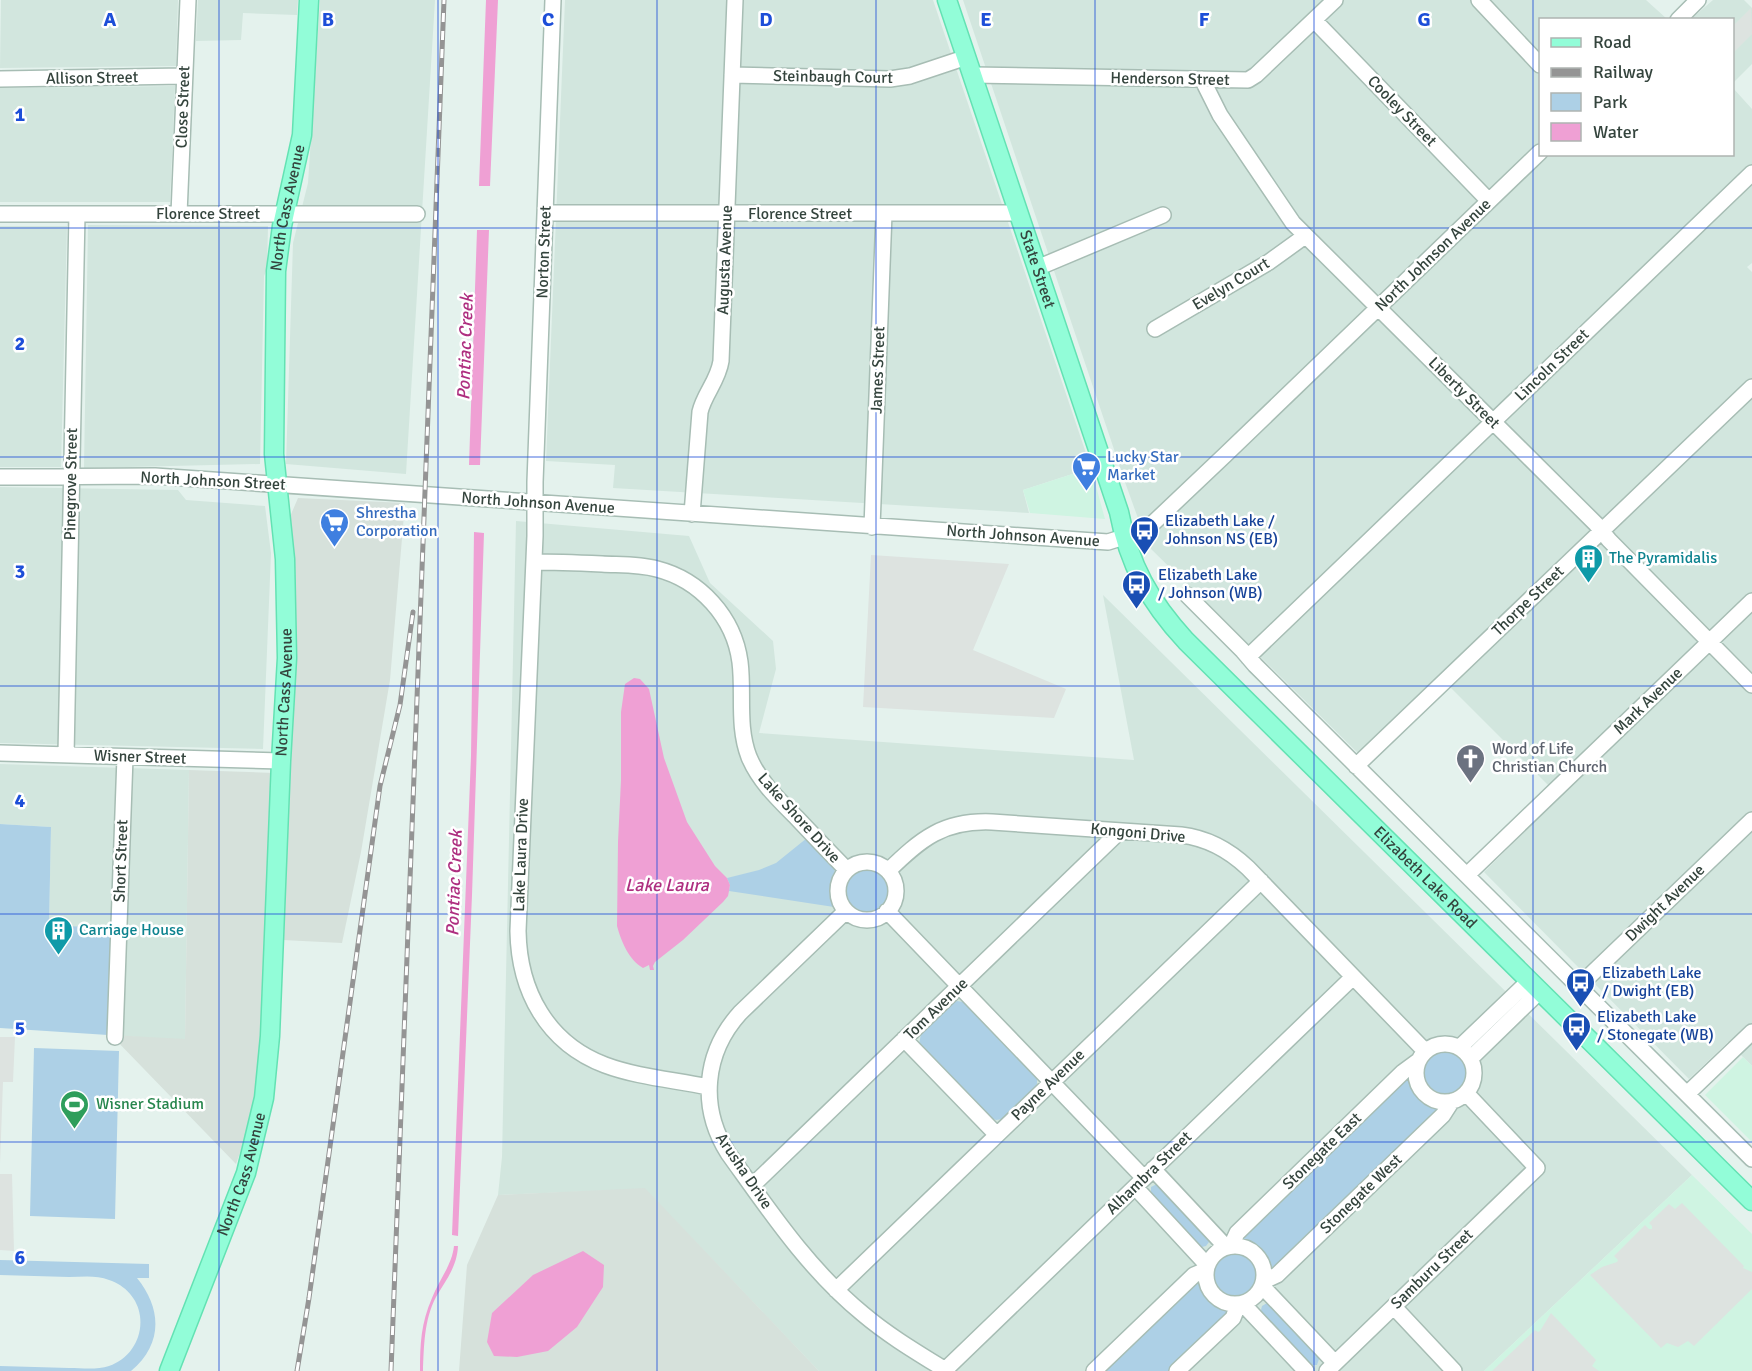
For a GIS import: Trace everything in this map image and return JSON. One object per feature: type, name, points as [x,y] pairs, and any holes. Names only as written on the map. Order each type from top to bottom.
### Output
[{"type":"main road","name":"North Cass Avenue","points":[[169,1371],[246,1173],[264,1098],[270,1036],[287,658],[286,580],[273,432],[276,271],[281,233],[304,121],[309,0]]},
{"type":"main road","name":"State Street","points":[[947,0],[1119,512],[1124,537]]},
{"type":"main road","name":"Elizabeth Lake Road","points":[[1124,537],[1142,581],[1173,627],[1752,1201]]},
{"type":"street","name":"Close Street","points":[[179,214],[188,0]]},
{"type":"street","name":"Norton Street","points":[[535,503],[553,0]]},
{"type":"street","name":"Augusta Avenue","points":[[692,514],[700,412],[717,377],[721,362],[735,0]]},
{"type":"street","name":"Henderson Street","points":[[973,75],[1242,80],[1253,78],[1335,0]]},
{"type":"street","points":[[1479,0],[1539,64]]},
{"type":"street","points":[[1680,18],[1698,0]]},
{"type":"street","name":"Cooley Street","points":[[1314,20],[1489,201]]},
{"type":"street","name":"Steinbaugh Court","points":[[732,75],[890,79],[910,76],[967,57]]},
{"type":"street","name":"Allison Street","points":[[0,78],[184,76]]},
{"type":"street","name":"Liberty Street","points":[[1203,79],[1220,115],[1289,219],[1493,422],[1752,686]]},
{"type":"street","name":"North Johnson Avenue","points":[[425,495],[1108,542],[1148,528],[1539,153]]},
{"type":"street","name":"Lincoln Street","points":[[1248,657],[1752,173]]},
{"type":"street","name":"Florence Street","points":[[545,213],[1019,213]]},
{"type":"street","name":"James Street","points":[[872,527],[884,213]]},
{"type":"street","name":"Florence Street","points":[[0,214],[417,214]]},
{"type":"street","name":"Pinegrove Street","points":[[66,755],[77,214]]},
{"type":"street","points":[[1037,268],[1163,215]]},
{"type":"street","name":"Evelyn Court","points":[[1155,329],[1269,262],[1305,236]]},
{"type":"street","name":"Thorpe Street","points":[[1356,766],[1752,387]]},
{"type":"street","name":"North Johnson Street","points":[[0,477],[155,476],[425,495]]},
{"type":"street","name":"Lake Laura Drive","points":[[535,503],[518,931],[520,959],[525,982],[534,1002],[548,1023],[567,1042],[589,1057],[616,1068],[708,1087]]},
{"type":"street","name":"Lake Shore Drive","points":[[534,562],[634,565],[653,568],[683,579],[708,598],[724,619],[736,645],[740,669],[743,733],[752,764],[767,787],[847,870]]},
{"type":"street","name":"Elizabeth Lake Road","points":[[1187,595],[1356,766],[1752,1158]]},
{"type":"street","name":"Mark Avenue","points":[[1467,876],[1752,601]]},
{"type":"street","name":"Wisner Street","points":[[0,753],[281,761]]},
{"type":"street","name":"Short Street","points":[[115,1036],[125,757]]},
{"type":"street","name":"Dwight Avenue","points":[[1579,986],[1752,820]]},
{"type":"street","name":"Kongoni Drive","points":[[888,871],[926,838],[944,829],[963,824],[992,822],[1181,835],[1203,840],[1234,856],[1261,881],[1353,977],[1422,1056]]},
{"type":"street","name":"Tom Avenue","points":[[752,1186],[1120,831]]},
{"type":"street","points":[[867,862],[876,863],[888,871],[895,882],[896,891],[894,900],[887,911],[876,918],[867,919],[858,918],[846,910],[841,903],[838,890],[847,870],[859,863],[867,862]]},
{"type":"street","name":"Payne Avenue","points":[[836,1290],[1261,881]]},
{"type":"street","name":"Arusha Drive","points":[[846,910],[733,1021],[715,1052],[711,1068],[708,1087],[712,1116],[719,1138],[804,1257],[836,1290],[883,1330],[946,1370]]},
{"type":"street","points":[[887,911],[1144,1178],[1229,1247]]},
{"type":"street","name":"Alhambra Street","points":[[946,1370],[1353,977]]},
{"type":"street","points":[[1465,1053],[1535,986]]},
{"type":"street","points":[[1687,1094],[1752,1032]]},
{"type":"street","points":[[904,1040],[997,1135]]},
{"type":"street","points":[[1448,1043],[1465,1053],[1474,1069],[1473,1084],[1466,1093],[1452,1101],[1438,1101],[1423,1091],[1416,1075],[1422,1056],[1440,1044],[1448,1043]]},
{"type":"street","name":"Stonegate East","points":[[1229,1247],[1237,1233],[1422,1056]]},
{"type":"street","name":"Samburu Street","points":[[1331,1367],[1538,1168],[1466,1093]]},
{"type":"street","name":"Stonegate West","points":[[1263,1284],[1277,1275],[1443,1115],[1452,1101]]},
{"type":"street","points":[[1144,1178],[1207,1268]]},
{"type":"street","points":[[1229,1247],[1245,1248],[1256,1255],[1263,1267],[1263,1284],[1255,1297],[1240,1304],[1224,1303],[1213,1295],[1207,1284],[1207,1268],[1215,1254],[1229,1247]]},
{"type":"street","points":[[1094,1371],[1194,1275],[1207,1268]]},
{"type":"street","points":[[1263,1284],[1331,1367]]},
{"type":"street","points":[[1177,1371],[1233,1318],[1240,1304]]},
{"type":"street","points":[[1240,1304],[1306,1371]]},
{"type":"street","points":[[1394,1307],[1454,1371]]},
{"type":"shaded area","points":[[1,0],[178,0],[176,66],[0,68]]},
{"type":"shaded area","points":[[198,0],[298,0],[297,15],[243,13],[241,40],[196,41]]},
{"type":"shaded area","points":[[320,0],[435,0],[406,474],[286,464],[293,243],[308,183]]},
{"type":"shaded area","points":[[565,0],[933,0],[1091,468],[1023,490],[1029,513],[613,488],[615,465],[546,461]]},
{"type":"shaded area","points":[[963,0],[1646,0],[1666,18],[1539,18],[1539,156],[1734,156],[1734,89],[1752,109],[1752,263],[1747,267],[1752,272],[1752,1066],[1728,1042],[1689,1079],[1484,872],[1560,797],[1450,687],[1370,765],[1148,546]]},
{"type":"shaded area","points":[[1713,0],[1744,0],[1752,8],[1752,64],[1734,82],[1734,18],[1692,18]]},
{"type":"shaded area","points":[[1751,8],[1752,34],[1734,52],[1734,23]]},
{"type":"shaded area","points":[[175,86],[170,202],[0,202],[0,88]]},
{"type":"shaded area","points":[[88,225],[268,226],[267,269],[264,276],[260,464],[84,468]]},
{"type":"shaded area","points":[[0,226],[67,226],[61,467],[0,467]]},
{"type":"shaded area","points":[[1091,468],[1105,519],[1030,513],[1023,490]]},
{"type":"shaded area","points":[[0,487],[178,490],[186,500],[265,506],[271,553],[263,749],[0,743]]},
{"type":"shaded area","points":[[298,498],[405,503],[390,680],[361,852],[342,943],[283,940],[295,635],[295,566],[289,519]]},
{"type":"shaded area","points":[[516,521],[689,536],[710,583],[773,641],[776,669],[759,733],[1134,760],[1103,595],[1692,1175],[1484,1371],[819,1371],[645,1189],[498,1195],[502,1157]]},
{"type":"shaded area","points":[[871,555],[1009,564],[973,650],[1066,689],[1054,718],[863,707]]},
{"type":"shaded area","points":[[0,764],[189,770],[185,1040],[122,1036],[49,926],[51,827],[0,824]]},
{"type":"shaded area","points":[[189,770],[274,773],[259,1085],[248,1130],[236,1164],[111,1035],[185,1039]]},
{"type":"shaded area","points":[[0,1037],[15,1037],[13,1082],[3,1082],[0,1164]]},
{"type":"shaded area","points":[[1743,1057],[1752,1066],[1752,1142],[1705,1095]]},
{"type":"shaded area","points":[[0,1174],[12,1174],[14,1251],[0,1250]]},
{"type":"shaded area","points":[[1692,1175],[1752,1234],[1752,1371],[1484,1371]]},
{"type":"shaded area","points":[[645,1188],[819,1371],[459,1371],[467,1265],[498,1195]]},
{"type":"shaded area","points":[[1682,1203],[1744,1266],[1743,1268],[1752,1272],[1752,1289],[1694,1346],[1688,1341],[1678,1347],[1667,1343],[1661,1348],[1590,1275],[1602,1267],[1617,1262],[1614,1256],[1645,1225],[1652,1229],[1649,1223],[1669,1204],[1675,1209]]},
{"type":"shaded area","points":[[1551,1313],[1596,1360],[1592,1366],[1599,1371],[1492,1371],[1535,1330],[1540,1331]]},
{"type":"green space","points":[[0,824],[51,827],[49,926],[112,927],[108,1035],[0,1028]]},
{"type":"green space","points":[[807,838],[834,866],[835,874],[831,892],[834,907],[729,891],[730,885],[727,878],[776,863]]},
{"type":"green space","points":[[867,868],[882,875],[889,890],[882,905],[867,912],[852,905],[845,890],[852,875]]},
{"type":"green space","points":[[957,1001],[967,1004],[1037,1078],[1035,1089],[1003,1119],[996,1120],[989,1117],[919,1044],[921,1034],[951,1004]]},
{"type":"green space","name":"Wisner Stadium","points":[[34,1048],[119,1051],[115,1219],[30,1216]]},
{"type":"green space","points":[[1446,1050],[1462,1056],[1468,1072],[1462,1088],[1446,1094],[1430,1088],[1424,1072],[1430,1056]]},
{"type":"green space","points":[[1407,1079],[1410,1079],[1420,1097],[1438,1110],[1274,1269],[1271,1269],[1261,1252],[1244,1241],[1243,1237]]},
{"type":"green space","points":[[1159,1185],[1208,1238],[1209,1242],[1206,1246],[1198,1245],[1151,1193],[1151,1187]]},
{"type":"green space","points":[[1235,1254],[1251,1260],[1257,1276],[1251,1292],[1235,1298],[1219,1292],[1213,1276],[1219,1260]]},
{"type":"green space","points":[[0,1260],[149,1264],[149,1278],[137,1278],[155,1314],[154,1338],[149,1349],[131,1371],[0,1371],[0,1366],[100,1368],[109,1366],[123,1358],[134,1347],[139,1332],[140,1316],[134,1298],[115,1282],[94,1277],[0,1275]]},
{"type":"green space","points":[[1197,1282],[1200,1283],[1208,1297],[1228,1312],[1168,1371],[1104,1371]]},
{"type":"green space","points":[[1267,1303],[1318,1355],[1317,1365],[1310,1365],[1262,1314],[1262,1306]]},
{"type":"water","points":[[486,0],[498,0],[490,186],[479,186]]},
{"type":"water","points":[[477,230],[489,230],[480,465],[469,465]]},
{"type":"water","points":[[474,532],[484,533],[458,1236],[452,1235],[471,756]]},
{"type":"water","name":"Lake Laura","points":[[634,678],[640,679],[649,689],[664,758],[687,822],[730,885],[728,896],[723,902],[683,940],[655,962],[654,970],[650,970],[649,965],[643,968],[638,965],[623,944],[617,926],[621,712],[625,684]]},
{"type":"water","points":[[454,1246],[458,1246],[453,1267],[429,1315],[425,1333],[423,1371],[420,1371],[425,1316],[451,1260]]},
{"type":"water","points":[[583,1251],[604,1265],[603,1287],[577,1327],[548,1351],[517,1357],[494,1356],[487,1342],[492,1313],[533,1275]]},
{"type":"railway","points":[[391,1371],[444,0]]},
{"type":"railway","points":[[297,1371],[380,786],[400,705],[413,612]]},
{"type":"place","name":"Lucky Star Market","points":[[1086,492]]},
{"type":"place","name":"Shrestha Corporation","points":[[335,548]]},
{"type":"place","name":"Elizabeth Lake / Johnson NS (EB)","points":[[1144,556]]},
{"type":"place","name":"The Pyramidalis","points":[[1588,584]]},
{"type":"place","name":"Elizabeth Lake / Johnson (WB)","points":[[1137,610]]},
{"type":"place","name":"Word of Life Christian Church","points":[[1471,784]]},
{"type":"place","name":"Carriage House","points":[[58,956]]},
{"type":"place","name":"Elizabeth Lake / Dwight (EB)","points":[[1581,1008]]},
{"type":"place","name":"Elizabeth Lake / Stonegate (WB)","points":[[1576,1052]]},
{"type":"place","name":"Wisner Stadium","points":[[75,1130]]},
{"type":"water label","name":"Pontiac Creek","points":[[465,347]]},
{"type":"water label","name":"Pontiac Creek","points":[[454,883]]}]
